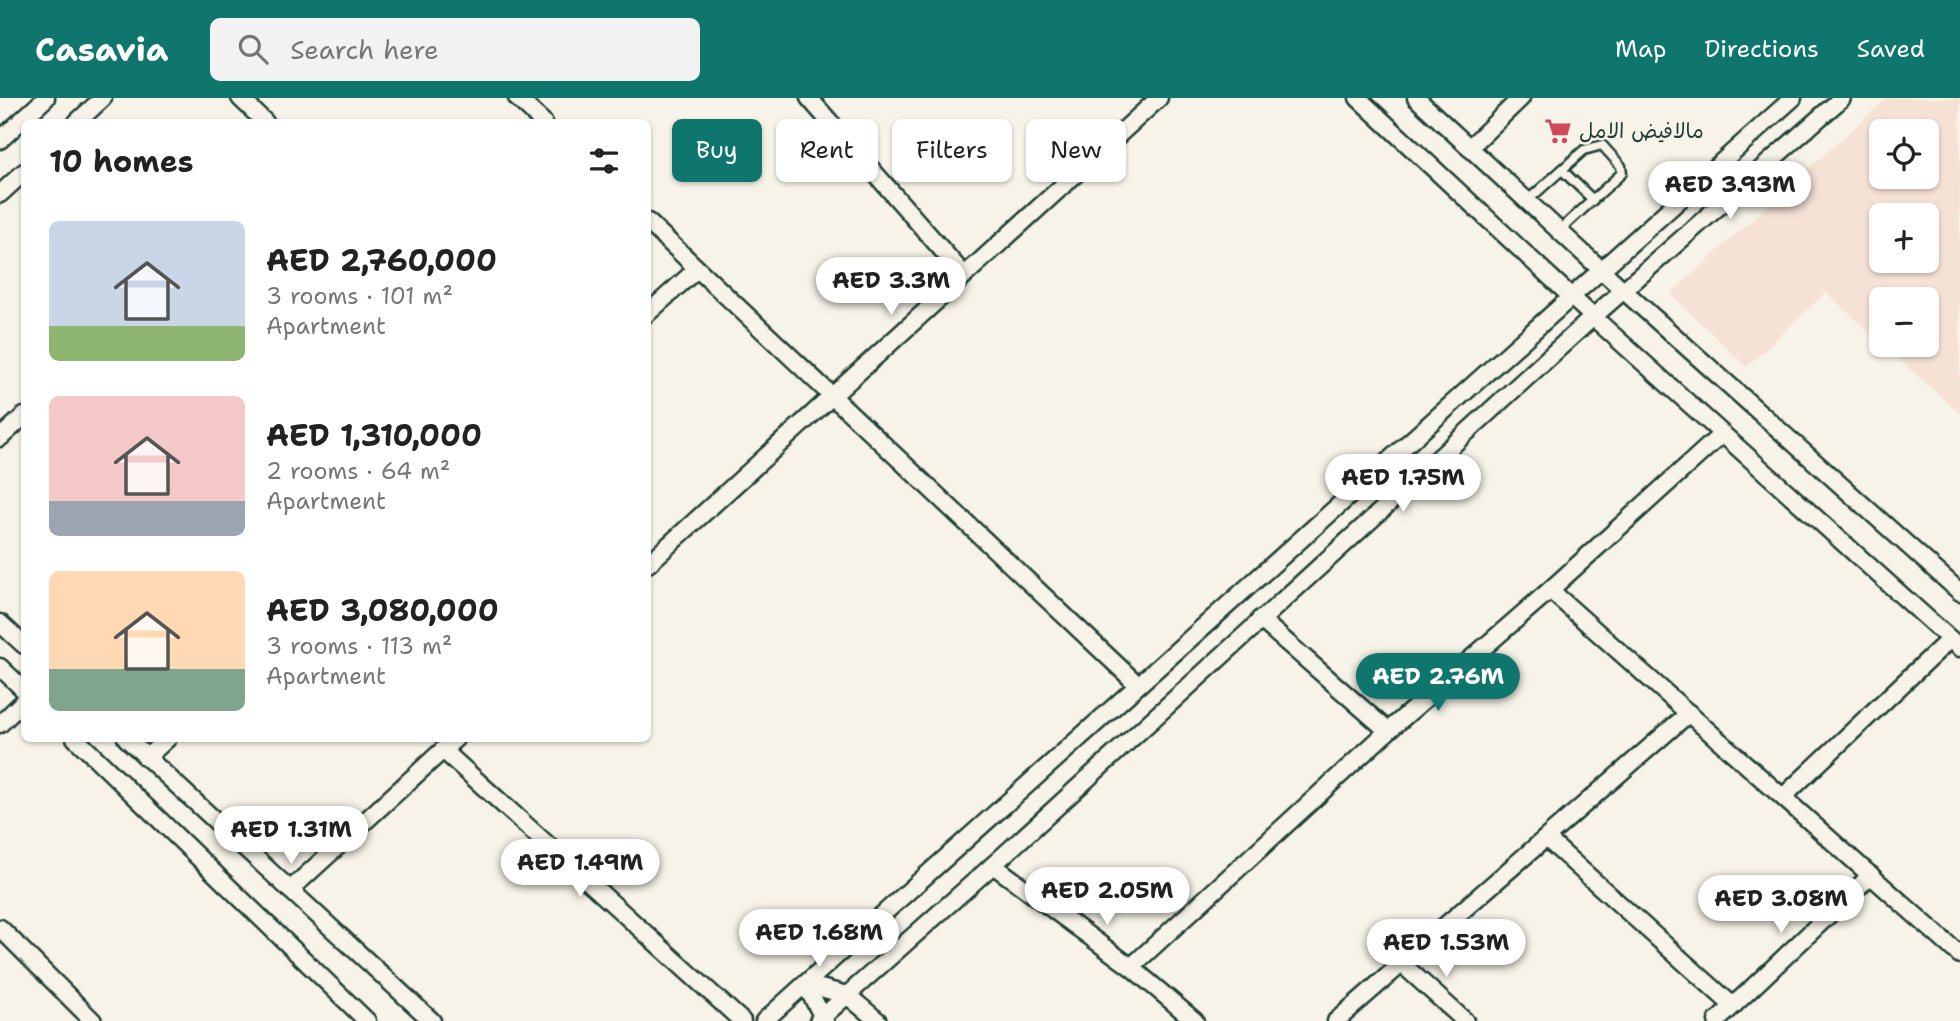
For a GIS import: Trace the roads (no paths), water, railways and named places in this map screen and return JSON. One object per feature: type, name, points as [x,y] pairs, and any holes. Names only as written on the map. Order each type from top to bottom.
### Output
[{"type":"street","points":[[23,119],[46,98]]},
{"type":"street","points":[[240,98],[262,119]]},
{"type":"street","points":[[517,98],[538,119]]},
{"type":"street","points":[[808,98],[964,275]]},
{"type":"street","points":[[651,561],[1159,98]]},
{"type":"street","points":[[1358,98],[1570,296],[1955,644],[1783,797]]},
{"type":"street","points":[[1416,98],[1623,290],[1960,592]]},
{"type":"street","points":[[1469,148],[1521,98]]},
{"type":"street","points":[[764,1021],[1793,98]]},
{"type":"street","points":[[805,984],[822,1020],[1593,317],[1842,98]]},
{"type":"street","points":[[80,119],[98,100]]},
{"type":"street","points":[[0,140],[21,121]]},
{"type":"street","points":[[0,194],[21,175]]},
{"type":"street","points":[[651,225],[1138,685]]},
{"type":"street","points":[[651,310],[697,269]]},
{"type":"street","points":[[0,439],[21,419]]},
{"type":"street","points":[[1131,967],[1388,732],[1722,434]]},
{"type":"street","points":[[1550,590],[1960,955]]},
{"type":"street","points":[[1260,619],[1388,732]]},
{"type":"street","points":[[0,623],[21,642]]},
{"type":"street","points":[[0,667],[21,687]]},
{"type":"street","points":[[0,724],[21,704]]},
{"type":"street","points":[[1336,1021],[1689,713]]},
{"type":"street","points":[[79,742],[367,1021]]},
{"type":"street","points":[[129,742],[432,1021]]},
{"type":"street","points":[[146,758],[164,742]]},
{"type":"street","points":[[290,890],[452,742]]},
{"type":"street","points":[[443,750],[742,1021]]},
{"type":"street","points":[[1546,838],[1733,1006]]},
{"type":"street","points":[[993,865],[1131,967],[1195,1021]]},
{"type":"street","points":[[1717,1021],[1871,875]]},
{"type":"street","points":[[0,928],[93,1021]]},
{"type":"street","points":[[1402,964],[1465,1021]]},
{"type":"street","points":[[805,984],[847,995],[878,1021]]},
{"type":"lane","points":[[1527,201],[1584,150],[1602,145],[1621,166],[1622,173],[1559,231]]},
{"type":"lane","points":[[1562,170],[1593,200]]},
{"type":"place","name":"مالافيض الامل","points":[[1558,131]]}]
